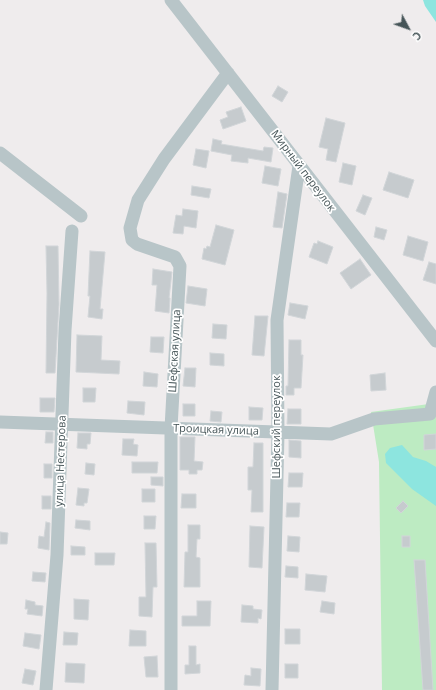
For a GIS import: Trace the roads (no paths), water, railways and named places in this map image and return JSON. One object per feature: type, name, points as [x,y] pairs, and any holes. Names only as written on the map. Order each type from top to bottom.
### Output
[{"type":"street","name":"Мирный переулок","points":[[171,0],[436,341]]},
{"type":"street","name":"Шефская улица","points":[[171,690],[171,428],[180,266],[175,257],[137,244],[132,240],[130,228],[138,200],[176,143],[228,73]]},
{"type":"street","points":[[0,153],[81,216]]},
{"type":"street","name":"Шефский переулок","points":[[272,690],[278,433],[277,320],[299,166]]},
{"type":"street","name":"улица Нестерова","points":[[46,690],[57,555],[63,423],[65,330],[72,231]]},
{"type":"street","name":"Троицкая улица","points":[[0,422],[63,423],[331,434],[374,419],[430,414],[436,392]]},
{"type":"water","points":[[423,0],[436,0],[436,22],[425,6]]},
{"type":"water","points":[[402,445],[413,457],[426,461],[436,467],[436,506],[412,489],[386,463],[385,454],[390,448]]}]
